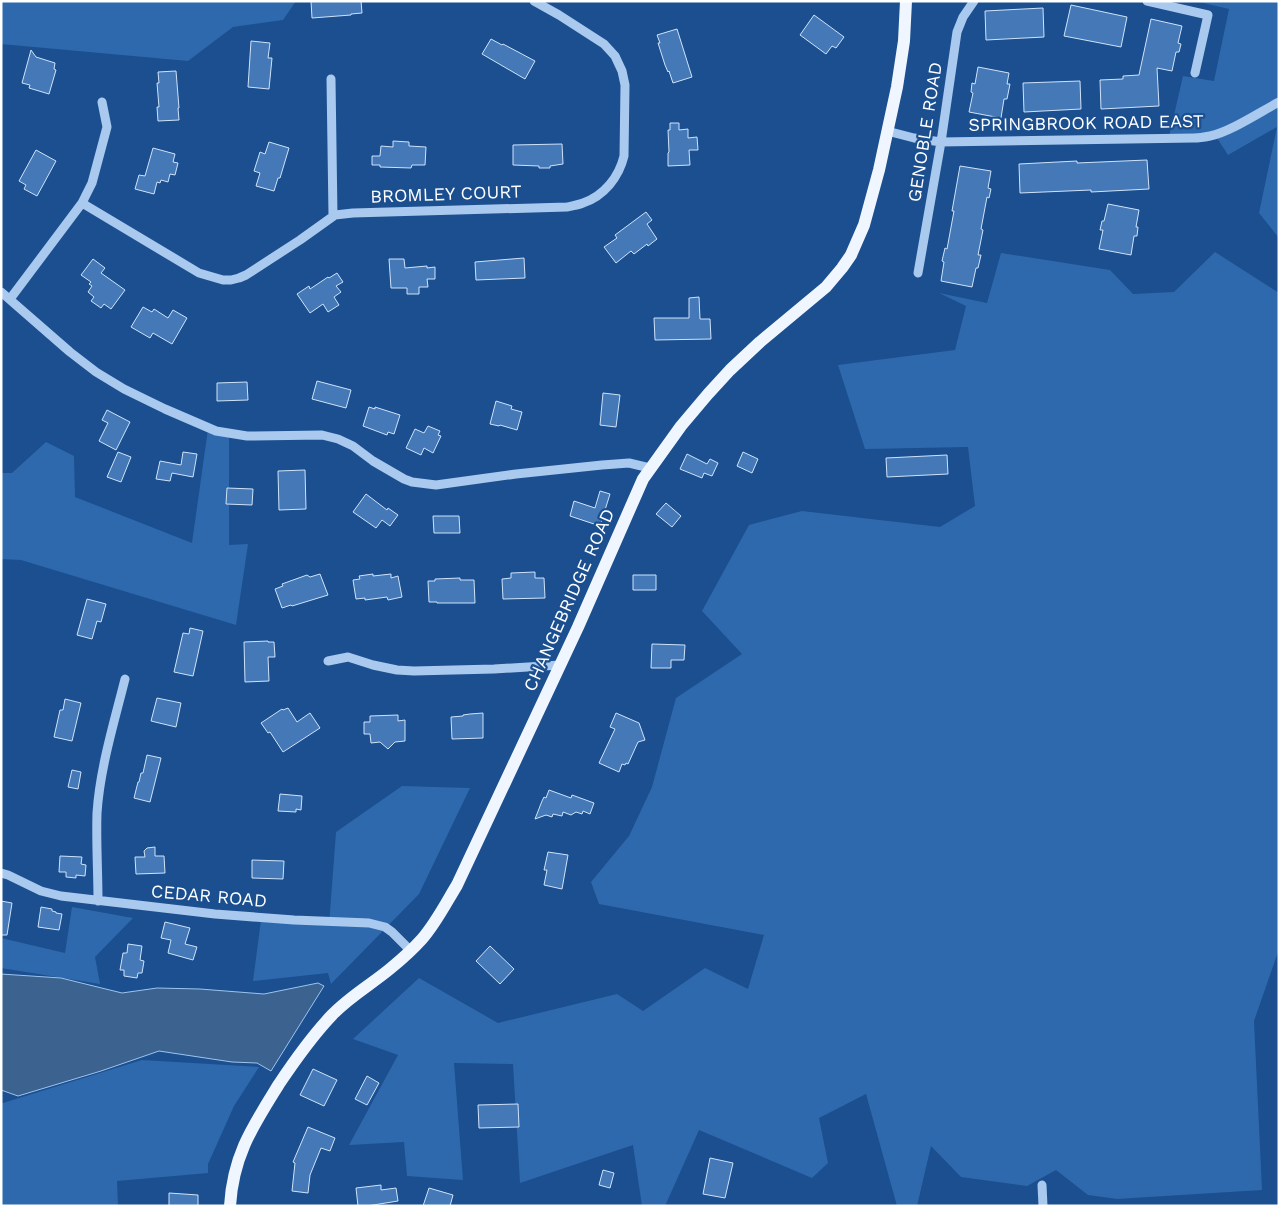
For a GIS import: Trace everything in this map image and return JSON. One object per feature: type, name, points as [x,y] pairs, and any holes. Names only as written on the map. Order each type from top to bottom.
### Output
[{"type":"main road","name":"CHANGEBRIDGE ROAD","points":[[230,1206],[236,1168],[244,1145],[254,1123],[291,1066],[332,1014],[350,998],[390,969],[422,939],[440,914],[457,885],[578,627],[643,479],[650,468],[681,426],[730,370],[760,342],[826,287],[851,255],[864,225],[879,170],[897,87],[904,41],[906,1]]},
{"type":"street","name":"BROMLEY COURT","points":[[82,203],[199,273],[223,280],[231,280],[246,275],[335,215],[363,212],[567,207],[590,200],[610,185],[619,171],[624,156],[624,85],[622,71],[610,49],[604,44],[534,1]]},
{"type":"street","name":"GENOBLE ROAD","points":[[918,272],[958,32],[963,17],[974,1]]},
{"type":"street","points":[[1147,1],[1208,15],[1195,73]]},
{"type":"street","points":[[331,80],[333,216]]},
{"type":"street","points":[[10,299],[82,203],[92,183],[107,127],[102,102]]},
{"type":"street","name":"SPRINGBROOK ROAD EAST","points":[[887,131],[941,142],[1194,138],[1210,136],[1231,128],[1279,102]]},
{"type":"street","points":[[1,292],[96,372],[124,389],[216,431],[248,436],[322,435],[338,439],[353,446],[373,461],[404,479],[436,485],[602,465],[629,463],[650,468]]},
{"type":"street","points":[[328,661],[348,657],[373,665],[414,671],[560,665]]},
{"type":"street","points":[[98,901],[97,814],[101,781],[125,679]]},
{"type":"street","name":"CEDAR ROAD","points":[[1,873],[40,891],[61,896],[215,914],[369,923],[385,927],[410,950]]},
{"type":"street","points":[[1042,1185],[1043,1206]]},
{"type":"shaded area","points":[[1,1],[296,1],[283,20],[233,27],[188,61],[1,44]]},
{"type":"shaded area","points":[[1199,1],[1279,1],[1279,238],[1259,213],[1277,127],[1228,155],[1215,135],[1168,141],[1183,76],[1214,81],[1229,9]]},
{"type":"shaded area","points":[[1215,252],[1279,293],[1279,949],[1254,1021],[1262,1190],[1117,1199],[1088,1195],[1056,1170],[1027,1186],[961,1177],[931,1146],[917,1206],[897,1206],[866,1094],[819,1118],[828,1163],[812,1178],[699,1130],[665,1206],[642,1206],[633,1145],[520,1183],[513,1064],[454,1063],[463,1180],[407,1176],[404,1142],[349,1145],[398,1055],[353,1039],[419,978],[498,1023],[617,994],[643,1011],[705,968],[748,989],[764,935],[599,904],[591,882],[629,836],[652,787],[676,698],[742,654],[702,611],[749,525],[802,511],[940,527],[975,506],[968,447],[865,449],[838,365],[955,350],[966,306],[939,293],[987,303],[1001,253],[1110,270],[1133,294],[1174,292]]},
{"type":"shaded area","points":[[208,429],[229,434],[229,545],[248,544],[236,625],[21,560],[1,559],[1,473],[12,473],[46,442],[74,456],[75,497],[192,543]]},
{"type":"shaded area","points":[[402,786],[470,788],[419,894],[331,984],[328,973],[253,981],[261,920],[329,925],[336,832]]},
{"type":"shaded area","points":[[72,907],[133,918],[95,957],[100,984],[1,968],[1,938],[65,953]]},
{"type":"shaded area","points":[[1,974],[61,978],[122,993],[157,988],[264,994],[318,983],[324,986],[271,1071],[257,1063],[232,1062],[159,1051],[18,1096],[1,1090]]},
{"type":"shaded area","points":[[142,1060],[259,1067],[234,1106],[208,1164],[208,1173],[117,1181],[118,1206],[1,1206],[1,1102],[3,1103]]},
{"type":"building","points":[[311,1],[361,1],[362,13],[312,18]]},
{"type":"building","points":[[1071,5],[1127,17],[1121,47],[1064,36]]},
{"type":"building","points":[[1043,8],[1044,37],[986,40],[985,11]]},
{"type":"building","points":[[814,15],[844,37],[836,48],[832,46],[826,54],[800,35]]},
{"type":"building","points":[[1151,19],[1182,26],[1178,43],[1181,44],[1179,52],[1176,52],[1172,71],[1157,68],[1159,106],[1101,109],[1100,80],[1123,79],[1123,76],[1139,75]]},
{"type":"building","points":[[677,29],[692,77],[673,83],[665,65],[657,35]]},
{"type":"building","points":[[491,39],[535,61],[525,79],[482,54]]},
{"type":"building","points":[[251,41],[270,43],[268,58],[272,58],[269,89],[248,87]]},
{"type":"building","points":[[31,50],[36,57],[55,63],[54,69],[56,70],[49,94],[29,88],[30,85],[22,83]]},
{"type":"building","points":[[978,67],[1009,73],[1007,84],[1010,84],[1007,99],[1004,99],[1001,118],[969,112],[973,93],[971,92],[972,83],[975,84]]},
{"type":"building","points":[[176,71],[179,120],[158,121],[158,72]]},
{"type":"building","points":[[1080,81],[1081,109],[1024,112],[1023,83]]},
{"type":"building","points":[[670,123],[679,123],[679,130],[688,129],[688,138],[697,137],[698,150],[689,150],[690,165],[668,166],[668,130],[670,130]]},
{"type":"building","points":[[393,141],[409,142],[409,146],[426,147],[425,165],[412,165],[411,168],[372,165],[372,156],[380,156],[381,146],[393,147]]},
{"type":"building","points":[[269,142],[289,148],[274,191],[256,186],[260,173],[254,171],[260,152],[265,154]]},
{"type":"building","points":[[562,144],[563,164],[550,166],[550,168],[513,165],[513,145]]},
{"type":"building","points":[[153,148],[175,154],[173,162],[178,163],[175,175],[170,174],[168,182],[161,180],[160,183],[157,182],[154,194],[135,189],[139,175],[145,176]]},
{"type":"building","points":[[36,150],[56,161],[37,196],[24,189],[26,185],[19,181]]},
{"type":"building","points":[[1147,160],[1149,189],[1020,193],[1019,164]]},
{"type":"building","points":[[960,166],[991,171],[988,188],[991,189],[989,198],[987,197],[981,229],[983,230],[978,255],[981,255],[972,287],[941,281],[944,262],[942,261],[945,248],[947,249]]},
{"type":"building","points":[[1108,204],[1139,210],[1136,227],[1138,227],[1137,236],[1134,236],[1131,255],[1099,249],[1103,230],[1100,230]]},
{"type":"building","points":[[646,212],[652,220],[647,224],[657,239],[634,254],[631,251],[616,263],[604,247],[617,238],[615,235]]},
{"type":"building","points":[[524,258],[525,278],[476,280],[475,262]]},
{"type":"building","points":[[93,259],[105,268],[101,273],[125,290],[111,309],[104,304],[101,308],[91,301],[94,297],[88,292],[92,286],[89,284],[91,282],[81,275]]},
{"type":"building","points":[[389,259],[404,259],[405,268],[435,267],[435,279],[427,279],[428,287],[419,287],[419,294],[407,294],[407,288],[391,288]]},
{"type":"building","points":[[337,273],[343,282],[336,286],[341,292],[334,297],[339,305],[328,312],[323,304],[310,313],[297,294],[309,286],[310,289]]},
{"type":"building","points":[[699,297],[700,319],[710,319],[711,339],[655,340],[654,318],[689,318],[689,298]]},
{"type":"building","points":[[143,307],[152,312],[154,309],[168,318],[173,310],[187,318],[172,344],[153,333],[150,338],[131,327]]},
{"type":"building","points":[[317,381],[351,390],[346,408],[312,399]]},
{"type":"building","points":[[247,382],[248,400],[217,401],[217,383]]},
{"type":"building","points":[[603,393],[620,395],[616,427],[600,425]]},
{"type":"building","points":[[496,401],[512,406],[511,409],[522,412],[517,430],[490,424]]},
{"type":"building","points":[[369,407],[400,415],[394,434],[388,432],[387,435],[363,426]]},
{"type":"building","points":[[107,410],[130,422],[116,450],[99,441],[108,423],[102,420]]},
{"type":"building","points":[[428,426],[440,431],[438,435],[441,436],[433,453],[424,448],[421,455],[406,448],[415,429],[424,433]]},
{"type":"building","points":[[118,452],[131,457],[121,482],[107,477]]},
{"type":"building","points":[[183,452],[197,454],[193,477],[172,473],[170,481],[156,479],[160,461],[181,465]]},
{"type":"building","points":[[743,452],[758,459],[752,473],[737,466]]},
{"type":"building","points":[[687,454],[707,464],[710,459],[718,463],[712,476],[704,473],[702,478],[680,469]]},
{"type":"building","points":[[947,455],[948,474],[887,477],[886,458]]},
{"type":"building","points":[[305,470],[306,509],[279,510],[278,471]]},
{"type":"building","points":[[227,488],[253,489],[252,505],[226,504]]},
{"type":"building","points":[[600,491],[610,494],[600,526],[570,516],[574,501],[595,508]]},
{"type":"building","points":[[366,494],[387,510],[388,508],[398,515],[390,526],[382,520],[376,528],[353,512]]},
{"type":"building","points":[[666,503],[681,516],[672,527],[656,514]]},
{"type":"building","points":[[433,516],[459,516],[460,533],[434,533]]},
{"type":"building","points":[[535,572],[535,578],[544,578],[545,598],[503,599],[502,579],[511,578],[511,573]]},
{"type":"building","points":[[320,574],[328,595],[282,608],[275,589],[283,586],[282,584],[307,575],[310,577]]},
{"type":"building","points":[[373,574],[373,576],[391,574],[391,578],[398,576],[402,597],[388,600],[387,597],[365,600],[365,598],[356,599],[353,580],[360,579],[359,576]]},
{"type":"building","points":[[633,575],[656,575],[656,590],[633,590]]},
{"type":"building","points":[[460,578],[460,580],[474,580],[475,603],[429,602],[428,581]]},
{"type":"building","points":[[87,599],[106,604],[101,622],[97,621],[92,639],[77,635]]},
{"type":"building","points":[[190,628],[203,631],[193,676],[174,672],[183,633],[189,634]]},
{"type":"building","points":[[244,642],[274,642],[275,657],[268,657],[269,681],[245,682]]},
{"type":"building","points":[[652,644],[685,645],[684,660],[671,660],[671,668],[651,668]]},
{"type":"building","points":[[157,698],[181,703],[176,727],[151,721]]},
{"type":"building","points":[[65,699],[81,703],[72,741],[54,737],[60,710],[63,710]]},
{"type":"building","points":[[288,708],[297,722],[310,713],[320,728],[283,752],[270,732],[268,733],[261,723],[282,709]]},
{"type":"building","points":[[483,713],[483,738],[452,739],[451,717]]},
{"type":"building","points":[[616,713],[639,723],[645,740],[638,742],[628,764],[622,764],[619,772],[599,763],[615,729],[610,727]]},
{"type":"building","points":[[398,715],[398,721],[405,720],[405,741],[395,742],[388,749],[380,742],[371,743],[370,734],[364,734],[364,722],[370,722],[370,716]]},
{"type":"building","points":[[147,755],[161,758],[150,802],[134,798]]},
{"type":"building","points":[[72,770],[81,772],[78,789],[68,787]]},
{"type":"building","points":[[549,790],[571,798],[572,795],[594,803],[590,814],[583,811],[582,814],[576,812],[571,815],[563,812],[562,816],[553,814],[552,817],[546,815],[535,819],[542,801],[544,797],[546,798]]},
{"type":"building","points":[[280,794],[302,796],[301,810],[296,809],[296,812],[278,811]]},
{"type":"building","points":[[155,847],[155,856],[164,856],[165,873],[136,874],[135,857],[145,857],[144,851],[147,848]]},
{"type":"building","points":[[548,852],[568,855],[562,889],[544,885],[547,870],[544,870]]},
{"type":"building","points":[[60,856],[82,857],[81,864],[86,865],[85,876],[76,875],[76,878],[66,877],[66,872],[59,872]]},
{"type":"building","points":[[252,860],[284,861],[283,879],[252,878]]},
{"type":"building","points":[[1,901],[12,903],[7,935],[1,935]]},
{"type":"building","points":[[41,907],[52,909],[56,913],[62,914],[59,930],[38,927]]},
{"type":"building","points":[[165,922],[190,928],[185,944],[197,947],[193,960],[168,953],[171,940],[161,938]]},
{"type":"building","points":[[128,944],[142,946],[140,960],[144,961],[142,973],[138,973],[137,978],[124,976],[124,970],[120,970],[123,953],[127,953]]},
{"type":"building","points":[[490,946],[514,969],[500,984],[476,961]]},
{"type":"building","points":[[313,1069],[337,1080],[324,1106],[300,1095]]},
{"type":"building","points":[[367,1076],[379,1083],[367,1105],[355,1099]]},
{"type":"building","points":[[518,1104],[519,1127],[479,1128],[478,1105]]},
{"type":"building","points":[[308,1127],[335,1138],[330,1151],[321,1148],[310,1175],[308,1193],[292,1191],[295,1163],[293,1162]]},
{"type":"building","points":[[710,1158],[733,1163],[725,1198],[703,1194]]},
{"type":"building","points":[[603,1170],[614,1173],[610,1188],[599,1185]]},
{"type":"building","points":[[381,1185],[381,1190],[396,1188],[398,1201],[358,1206],[356,1188]]},
{"type":"building","points":[[429,1188],[453,1195],[450,1206],[423,1206]]},
{"type":"building","points":[[169,1193],[198,1195],[198,1206],[169,1206]]}]
